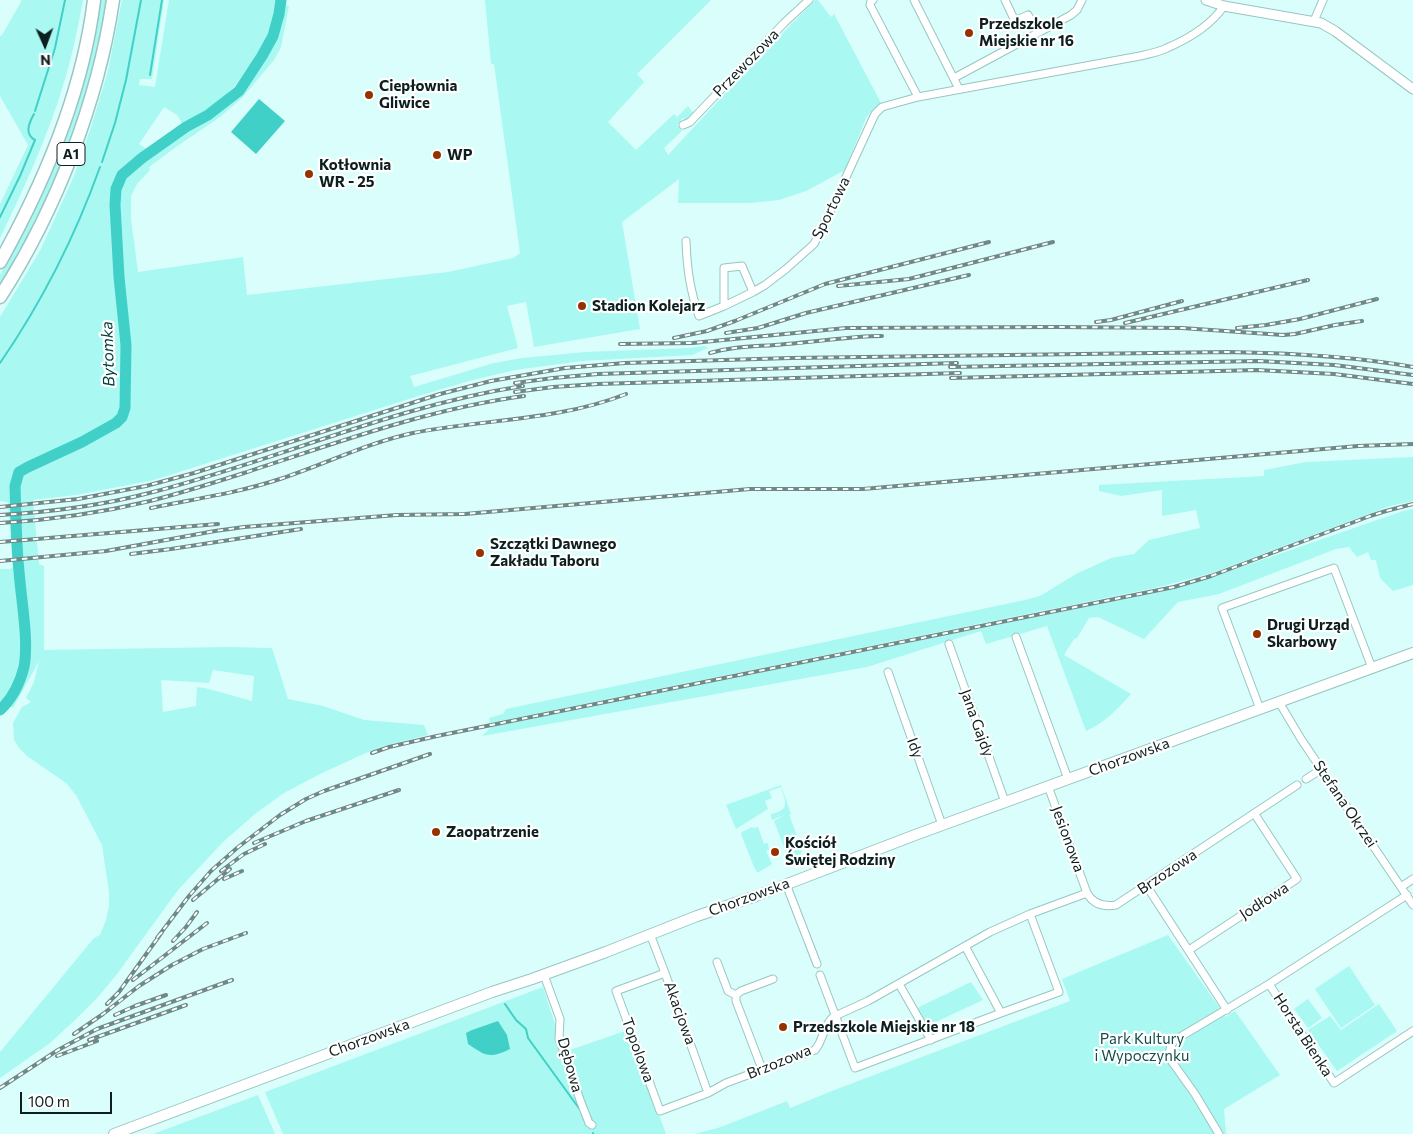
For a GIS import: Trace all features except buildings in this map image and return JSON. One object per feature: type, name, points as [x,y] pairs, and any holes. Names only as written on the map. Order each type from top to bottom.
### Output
[{"type":"highway","name":"A1","points":[[0,262],[31,204],[62,125],[77,81],[94,0]]},
{"type":"highway","name":"A1","points":[[0,297],[28,250],[48,211],[67,166],[81,128],[104,48],[113,0]]},
{"type":"main road","name":"Chorzowska","points":[[114,1134],[492,992],[606,952],[942,825],[1413,653]]},
{"type":"street","name":"Przewozowa","points":[[683,125],[690,122],[784,23],[809,0]]},
{"type":"street","points":[[873,0],[870,5],[918,97]]},
{"type":"street","points":[[914,0],[959,89]]},
{"type":"street","points":[[1005,0],[1014,19],[1017,20],[1028,15],[1038,32]]},
{"type":"street","points":[[954,78],[1071,15],[1077,10],[1082,0]]},
{"type":"street","points":[[1206,0],[1224,6],[1321,23],[1335,31],[1413,89]]},
{"type":"street","points":[[1314,21],[1323,0]]},
{"type":"street","name":"Sportowa","points":[[686,241],[688,271],[699,316],[753,292],[786,269],[814,244],[875,114],[882,107],[918,97],[1140,56],[1166,49],[1186,39],[1216,18],[1224,6]]},
{"type":"street","points":[[724,306],[724,268],[742,266],[753,292]]},
{"type":"street","points":[[1260,709],[1222,608],[1334,568],[1372,668]]},
{"type":"street","points":[[1016,637],[1068,779]]},
{"type":"street","name":"Jana Gajdy","points":[[949,644],[1005,802]]},
{"type":"street","name":"Idy","points":[[888,672],[942,825]]},
{"type":"street","name":"Stefana Okrzei","points":[[1279,702],[1301,739],[1413,904]]},
{"type":"street","points":[[1306,780],[1322,769]]},
{"type":"street","name":"Brzozowa","points":[[1088,893],[1089,897],[1095,902],[1104,906],[1121,902],[1297,785]]},
{"type":"street","name":"Jesionowa","points":[[1048,786],[1088,893]]},
{"type":"street","name":"Jodłowa","points":[[1189,950],[1297,879],[1254,813]]},
{"type":"street","points":[[1401,887],[1413,878]]},
{"type":"street","points":[[786,884],[817,964]]},
{"type":"street","points":[[1146,885],[1227,1010]]},
{"type":"street","points":[[835,1016],[899,984],[990,932],[1030,914],[1088,893]]},
{"type":"street","name":"Horsta Bienka","points":[[1219,1134],[1195,1094],[1170,1059],[1170,1048],[1175,1040],[1269,984],[1407,895]]},
{"type":"street","points":[[820,974],[855,1068],[1058,992],[1030,914]]},
{"type":"street","name":"Akacjowa","points":[[650,934],[666,973],[708,1093]]},
{"type":"street","points":[[965,946],[1001,1013]]},
{"type":"street","points":[[717,962],[728,991],[736,995]]},
{"type":"street","name":"Topolowa","points":[[666,973],[616,991],[660,1111],[708,1093]]},
{"type":"street","name":"Dębowa","points":[[544,975],[560,1019],[560,1038],[564,1052],[580,1100],[592,1125]]},
{"type":"street","points":[[736,995],[741,991],[773,979]]},
{"type":"street","points":[[899,984],[931,1040]]},
{"type":"street","name":"Horsta Bienka","points":[[1269,984],[1334,1083],[1413,1031]]},
{"type":"street","points":[[736,995],[736,1001],[762,1069]]},
{"type":"street","name":"Brzozowa","points":[[708,1093],[726,1083],[815,1050],[827,1024],[835,1016]]},
{"type":"green space","points":[[22,0],[83,0],[75,40],[52,120],[0,238],[0,204],[28,145],[0,96],[0,36]]},
{"type":"green space","points":[[100,0],[107,0],[100,38],[91,76],[68,149],[37,219],[0,287],[0,275],[30,219],[52,172],[63,142]]},
{"type":"green space","points":[[122,0],[164,0],[152,79],[140,79],[139,85],[155,87],[169,0],[277,0],[272,29],[263,47],[234,87],[218,102],[191,119],[171,135],[169,134],[182,123],[177,115],[164,107],[139,144],[148,150],[139,155],[145,162],[213,116],[240,93],[268,52],[279,28],[283,0],[286,0],[286,5],[289,6],[281,47],[274,60],[242,98],[220,117],[149,167],[150,170],[137,184],[131,196],[131,219],[138,272],[243,257],[247,295],[448,272],[513,258],[520,253],[494,64],[491,64],[485,0],[711,0],[637,74],[644,82],[608,122],[636,150],[674,114],[677,117],[688,106],[693,113],[687,120],[683,118],[677,125],[682,131],[664,148],[668,155],[815,0],[818,0],[831,17],[834,14],[881,103],[866,118],[845,170],[806,191],[779,200],[750,203],[678,203],[679,179],[622,222],[640,329],[534,347],[526,302],[507,306],[518,348],[410,376],[414,387],[494,363],[522,358],[586,352],[704,346],[708,348],[692,355],[582,361],[515,370],[412,398],[154,480],[76,495],[33,500],[39,564],[44,566],[44,650],[272,648],[288,699],[323,706],[364,720],[424,725],[428,735],[383,746],[359,756],[284,793],[255,814],[223,842],[178,890],[99,996],[50,1043],[0,1078],[0,1052],[94,938],[100,935],[109,905],[109,892],[102,845],[76,795],[66,783],[27,756],[14,740],[13,723],[22,707],[31,702],[26,698],[34,682],[39,661],[13,708],[0,701],[0,569],[10,569],[13,567],[8,502],[0,501],[0,317],[41,249],[74,176],[108,71]],"holes":[[[213,670],[254,676],[252,701],[197,687],[196,706],[163,712],[161,680],[209,683]]]},
{"type":"green space","points":[[1413,457],[1413,501],[1390,506],[1212,573],[1155,588],[490,723],[489,718],[503,714],[506,709],[1040,596],[1076,574],[1111,558],[1134,554],[1149,540],[1200,528],[1196,510],[1162,516],[1162,490],[1121,496],[1099,491],[1099,485],[1264,476],[1264,470],[1306,462]]},
{"type":"green space","points":[[1413,509],[1413,585],[1393,591],[1380,578],[1376,560],[1371,560],[1368,552],[1357,557],[1349,547],[1336,549],[1219,594],[1178,602],[1144,639],[1098,617],[1089,618],[1064,655],[1131,694],[1110,715],[1086,731],[1047,626],[986,644],[981,631],[867,667],[482,736],[491,727],[1174,589]]},
{"type":"green space","points":[[781,785],[791,814],[789,815],[802,849],[800,857],[786,853],[774,821],[785,815],[772,820],[771,814],[781,810],[785,805],[781,787],[769,791],[772,798],[765,801],[768,809],[736,829],[726,805]]},
{"type":"green space","points":[[752,827],[758,827],[764,844],[768,843],[769,850],[766,851],[772,864],[759,872],[754,867],[741,834]]},
{"type":"green space","name":"Park Kultury i Wypoczynku","points":[[1168,935],[1226,1017],[1235,1011],[1280,1075],[1224,1109],[1226,1134],[695,1134],[721,1127],[787,1101],[790,1108],[1070,1001],[1062,979]]},
{"type":"green space","points":[[1349,966],[1375,1005],[1341,1028],[1315,989]]},
{"type":"green space","points":[[971,982],[983,1000],[927,1026],[917,1008]]},
{"type":"green space","points":[[543,987],[564,1052],[628,1030],[666,1134],[283,1134],[265,1092]]},
{"type":"green space","points":[[1308,999],[1322,1018],[1308,1028],[1294,1009]]},
{"type":"green space","points":[[1379,1004],[1397,1031],[1337,1071],[1308,1030],[1330,1016],[1341,1030]]},
{"type":"green space","points":[[258,1095],[275,1134],[153,1134]]},
{"type":"shaded area","points":[[259,99],[285,121],[256,154],[231,132]]},
{"type":"shaded area","points":[[498,1021],[507,1035],[510,1049],[488,1055],[468,1044],[466,1033]]},
{"type":"waterway","points":[[35,111],[55,48],[65,0]]},
{"type":"waterway","points":[[102,162],[115,123],[126,80],[141,0]]},
{"type":"waterway","points":[[150,75],[162,0]]},
{"type":"waterway","name":"Bytomka","points":[[0,710],[12,696],[18,685],[24,667],[26,645],[16,528],[15,486],[19,472],[82,442],[116,423],[122,417],[125,408],[126,345],[119,277],[115,205],[116,189],[122,175],[142,158],[186,127],[208,115],[239,91],[273,36],[281,0]]},
{"type":"waterway","points":[[0,217],[35,140],[29,132],[29,125],[34,114]]},
{"type":"waterway","points":[[0,363],[44,293],[80,219],[100,167]]},
{"type":"waterway","points":[[505,1004],[516,1020],[526,1029],[528,1038],[581,1111],[584,1120]]},
{"type":"railway","points":[[674,338],[707,331],[735,321],[825,284],[989,242]]},
{"type":"railway","points":[[838,286],[909,279],[1053,242]]},
{"type":"railway","points":[[726,333],[758,328],[806,313],[969,275]]},
{"type":"railway","points":[[1125,323],[1308,280]]},
{"type":"railway","points":[[1237,328],[1300,319],[1377,299]]},
{"type":"railway","points":[[1096,322],[1111,320],[1182,301]]},
{"type":"railway","points":[[620,344],[693,343],[846,328],[1182,328],[1283,335],[1362,321]]},
{"type":"railway","points":[[710,353],[739,347],[882,336]]},
{"type":"railway","points":[[0,507],[78,499],[146,486],[194,473],[440,394],[491,381],[565,368],[625,363],[791,358],[1228,352],[1321,356],[1413,367]]},
{"type":"railway","points":[[950,367],[1258,361],[1334,365],[1413,375]]},
{"type":"railway","points":[[515,383],[598,374],[957,363]]},
{"type":"railway","points":[[951,378],[1257,370],[1334,374],[1413,384]]},
{"type":"railway","points":[[515,392],[598,384],[960,373]]},
{"type":"railway","points":[[0,515],[75,508],[131,498],[242,466],[381,420],[475,395],[523,386]]},
{"type":"railway","points":[[151,508],[264,484],[396,437],[440,428],[574,410],[626,394]]},
{"type":"railway","points":[[0,523],[75,515],[150,501],[417,418],[453,409],[524,396]]},
{"type":"railway","points":[[0,561],[106,551],[244,527],[397,515],[465,514],[750,489],[863,489],[1358,446],[1413,444]]},
{"type":"railway","points":[[372,753],[389,747],[437,736],[1174,587],[1211,576],[1370,516],[1413,504]]},
{"type":"railway","points":[[0,542],[218,524]]},
{"type":"railway","points":[[131,554],[301,529]]},
{"type":"railway","points":[[157,938],[211,871],[280,815],[306,799],[324,791],[430,754]]},
{"type":"railway","points":[[254,843],[306,821],[399,790]]},
{"type":"railway","points":[[221,871],[244,854],[265,844]]},
{"type":"railway","points":[[193,900],[230,869]]},
{"type":"railway","points":[[224,879],[242,871]]},
{"type":"railway","points":[[173,941],[197,912]]},
{"type":"railway","points":[[133,980],[207,923]]},
{"type":"railway","points":[[107,1004],[119,992],[162,932]]},
{"type":"railway","points":[[74,1034],[139,986],[172,965],[203,949],[246,933]]},
{"type":"railway","points":[[0,1088],[58,1050],[97,1029],[232,980]]},
{"type":"railway","points":[[115,1015],[166,995]]},
{"type":"railway","points":[[89,1040],[186,1005]]},
{"type":"railway","points":[[57,1056],[97,1041]]},
{"type":"place","name":"Przedszkole Miejskie nr 16","points":[[969,33]]},
{"type":"place","name":"Ciepłownia Gliwice","points":[[369,95]]},
{"type":"place","name":"WP","points":[[437,155]]},
{"type":"place","name":"Kotłownia WR - 25","points":[[309,174]]},
{"type":"place","name":"Stadion Kolejarz","points":[[582,306]]},
{"type":"place","name":"Szczątki Dawnego Zakładu Taboru","points":[[480,553]]},
{"type":"place","name":"Drugi Urząd Skarbowy","points":[[1257,634]]},
{"type":"place","name":"Zaopatrzenie","points":[[436,832]]},
{"type":"place","name":"Kościół Świętej Rodziny","points":[[775,852]]},
{"type":"place","name":"Przedszkole Miejskie nr 18","points":[[783,1027]]}]
